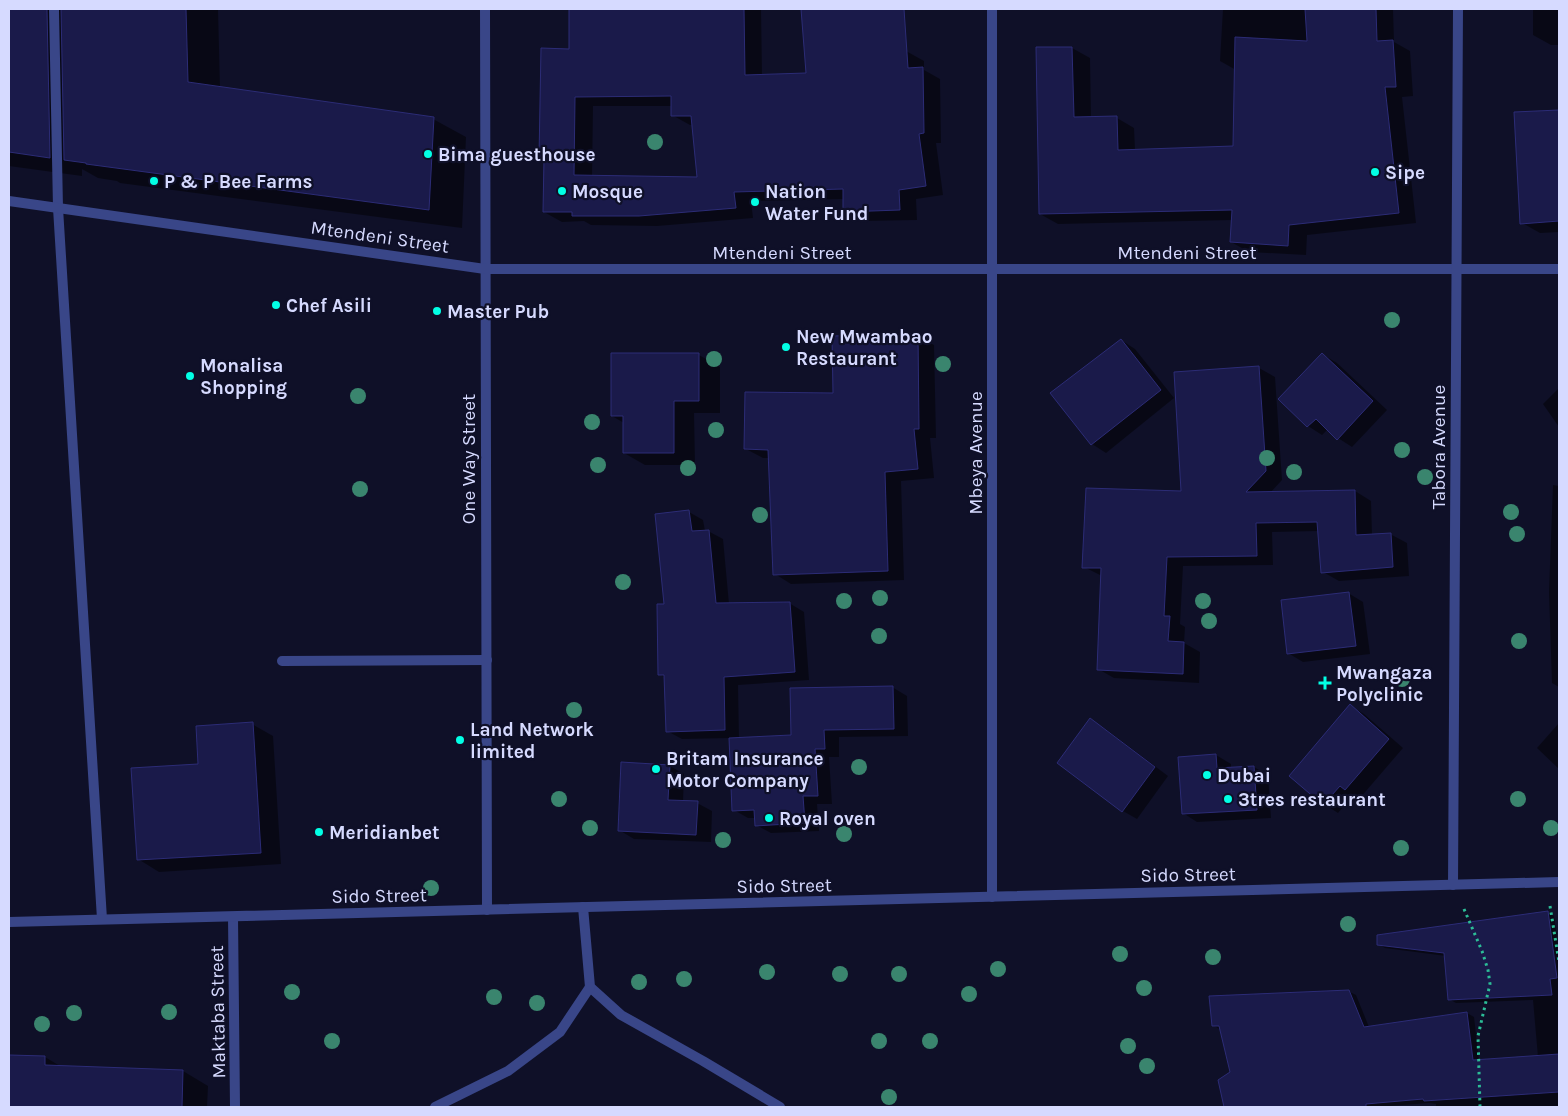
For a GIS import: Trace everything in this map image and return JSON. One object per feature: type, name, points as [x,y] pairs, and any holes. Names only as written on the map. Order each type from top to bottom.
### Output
[{"type":"street","points":[[54,9],[58,208],[102,920]]},
{"type":"street","name":"One Way Street","points":[[484,9],[487,910]]},
{"type":"street","name":"Mbeya Avenue","points":[[992,9],[992,897]]},
{"type":"street","name":"Tabora Avenue","points":[[1453,885],[1458,9]]},
{"type":"street","name":"Mtendeni Street","points":[[9,201],[485,269],[1559,269]]},
{"type":"street","points":[[282,661],[487,660]]},
{"type":"street","name":"Sido Street","points":[[9,922],[1559,882]]},
{"type":"street","points":[[435,1107],[508,1071],[560,1032],[590,986],[584,907]]},
{"type":"street","name":"Maktaba Street","points":[[233,916],[235,1107]]},
{"type":"street","points":[[590,986],[621,1015],[780,1107]]},
{"type":"path","points":[[1546,883],[1559,962]]},
{"type":"path","points":[[1453,885],[1482,951],[1490,984],[1478,1036],[1480,1107]]},
{"type":"building","points":[[9,9],[47,9],[50,158],[9,152]]},
{"type":"building","points":[[61,9],[186,9],[188,82],[434,117],[429,210],[64,160]]},
{"type":"building","points":[[569,9],[744,9],[745,75],[806,73],[801,9],[904,9],[908,68],[923,67],[924,133],[919,134],[926,186],[899,190],[900,210],[843,212],[843,189],[734,192],[736,208],[639,216],[572,216],[572,212],[543,212],[544,158],[539,158],[541,48],[569,49]],"holes":[[[671,96],[671,116],[691,116],[697,177],[574,175],[575,97]]]},
{"type":"building","points":[[1305,9],[1376,9],[1377,41],[1393,40],[1396,87],[1385,87],[1399,213],[1289,225],[1288,246],[1230,242],[1232,210],[1039,214],[1036,47],[1072,47],[1074,117],[1117,116],[1118,150],[1233,146],[1235,37],[1307,41]]},
{"type":"building","points":[[1559,110],[1559,221],[1520,224],[1514,112]]},
{"type":"building","points":[[918,334],[919,429],[914,429],[918,469],[885,472],[888,571],[773,575],[768,450],[744,449],[745,392],[833,393],[832,336]]},
{"type":"building","points":[[1121,339],[1161,390],[1091,445],[1050,393]]},
{"type":"building","points":[[611,353],[699,353],[699,401],[674,401],[674,453],[623,453],[623,416],[611,416]]},
{"type":"building","points":[[1322,353],[1373,401],[1337,440],[1316,419],[1307,427],[1278,399]]},
{"type":"building","points":[[1259,366],[1266,471],[1246,492],[1355,490],[1356,535],[1391,533],[1393,567],[1321,573],[1317,522],[1256,523],[1257,556],[1167,557],[1164,616],[1170,616],[1168,641],[1184,642],[1183,674],[1097,670],[1101,568],[1082,568],[1086,488],[1181,491],[1174,372]]},
{"type":"building","points":[[689,510],[692,531],[709,530],[716,603],[790,602],[795,672],[724,677],[725,730],[666,732],[664,675],[658,675],[657,604],[664,604],[655,514]]},
{"type":"building","points":[[1349,592],[1356,646],[1287,654],[1281,600]]},
{"type":"building","points":[[893,686],[894,729],[824,730],[825,749],[815,749],[818,796],[803,796],[805,823],[755,826],[754,810],[732,811],[729,738],[791,735],[790,688]]},
{"type":"building","points":[[1350,704],[1389,739],[1345,790],[1340,786],[1323,805],[1289,776]]},
{"type":"building","points":[[1090,718],[1155,767],[1122,812],[1057,763]]},
{"type":"building","points":[[253,722],[261,853],[137,860],[131,768],[198,764],[196,726]]},
{"type":"building","points":[[1216,754],[1217,768],[1254,766],[1257,810],[1182,814],[1178,757]]},
{"type":"building","points":[[621,762],[670,765],[668,800],[698,801],[696,835],[618,831]]},
{"type":"building","points":[[1548,911],[1557,978],[1550,979],[1552,995],[1448,1000],[1444,953],[1377,945],[1377,935]]},
{"type":"building","points":[[1349,990],[1364,1027],[1467,1012],[1473,1060],[1559,1054],[1559,1092],[1424,1101],[1423,1099],[1366,1104],[1366,1107],[1224,1107],[1218,1080],[1230,1072],[1219,1026],[1212,1026],[1209,996]]},
{"type":"building","points":[[9,1055],[45,1056],[45,1065],[183,1070],[182,1107],[9,1107]]},
{"type":"place","name":"Bima guesthouse","points":[[428,154]]},
{"type":"place","name":"Sipe","points":[[1375,172]]},
{"type":"place","name":"P & P Bee Farms","points":[[154,181]]},
{"type":"place","name":"Mosque","points":[[562,191]]},
{"type":"place","name":"Nation Water Fund","points":[[755,202]]},
{"type":"place","name":"Chef Asili","points":[[276,305]]},
{"type":"place","name":"Master Pub","points":[[437,311]]},
{"type":"place","name":"New Mwambao Restaurant","points":[[786,347]]},
{"type":"place","name":"Monalisa Shopping","points":[[190,376]]},
{"type":"place","name":"Mwangaza Polyclinic","points":[[1325,683]]},
{"type":"place","name":"Land Network limited","points":[[460,740]]},
{"type":"place","name":"Britam Insurance Motor Company","points":[[656,769]]},
{"type":"place","name":"Dubai","points":[[1207,775]]},
{"type":"place","name":"3tres restaurant","points":[[1228,799]]},
{"type":"place","name":"Royal oven","points":[[769,818]]},
{"type":"place","name":"Meridianbet","points":[[319,832]]}]
